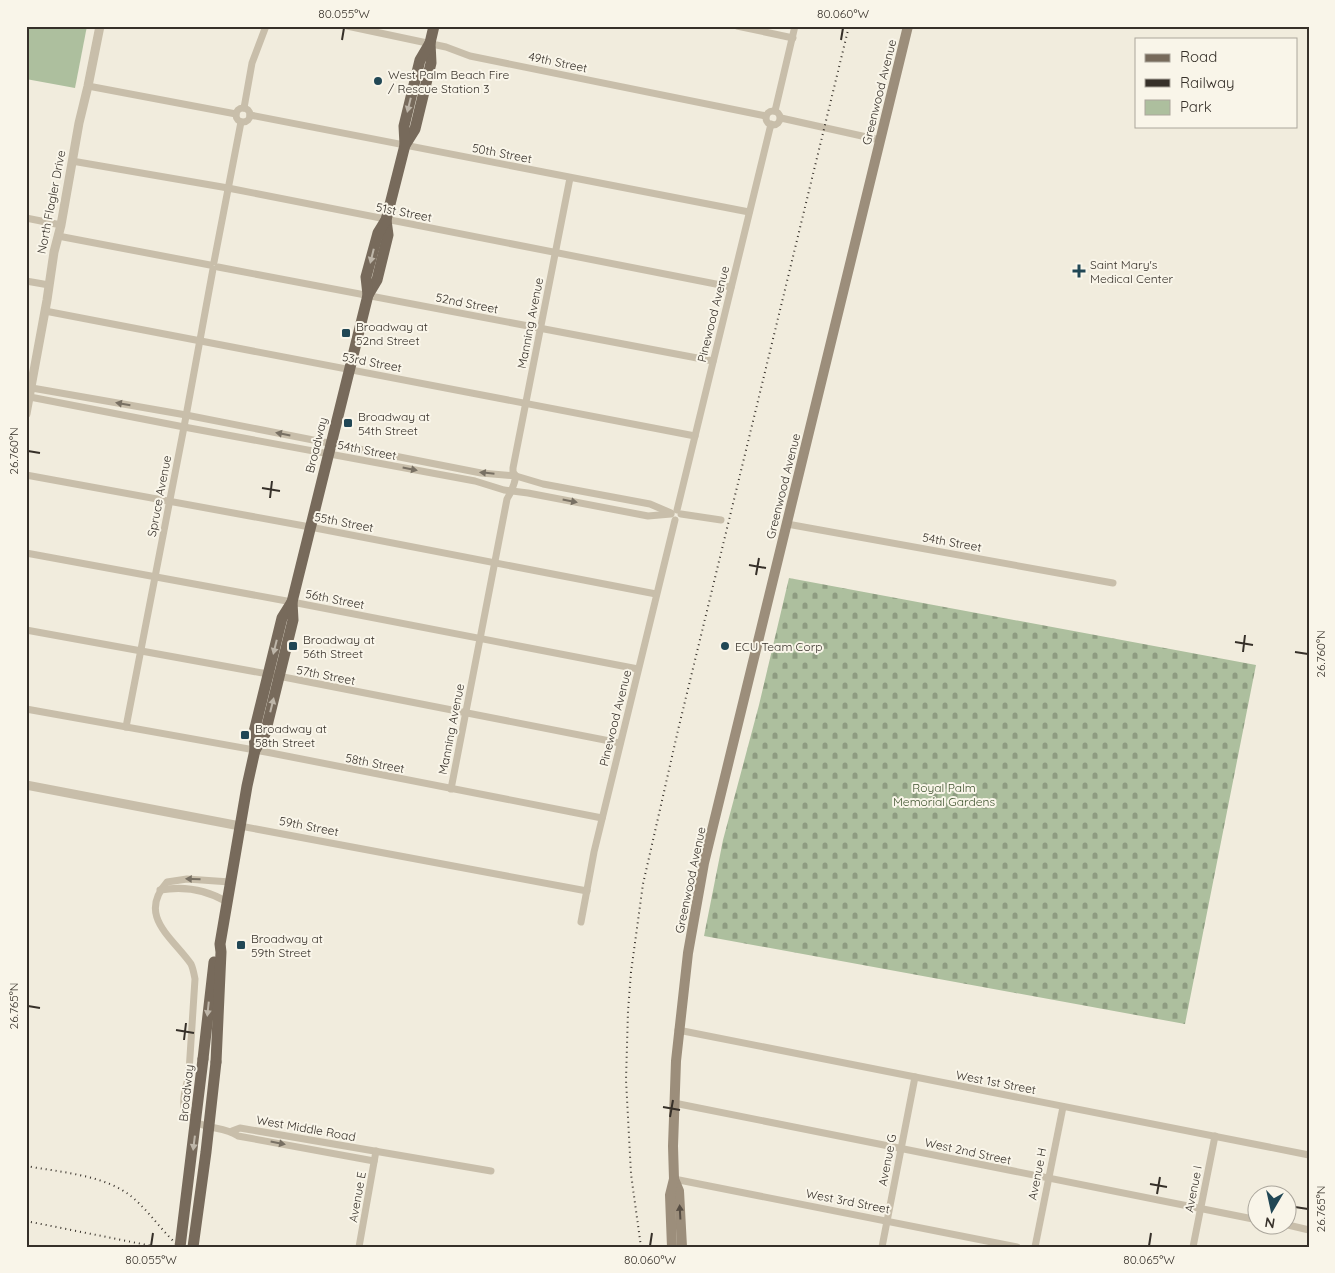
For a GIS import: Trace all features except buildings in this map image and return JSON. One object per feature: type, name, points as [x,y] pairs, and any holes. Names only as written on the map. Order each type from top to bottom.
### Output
[{"type":"main road","name":"Broadway","points":[[192,1247],[206,1152],[216,1062],[220,944],[255,750],[254,732],[273,676],[282,618],[292,602],[368,294],[377,280],[388,235],[386,220],[405,145],[404,126],[420,60],[430,43],[434,26]]},
{"type":"main road","name":"Greenwood Avenue","points":[[674,1179],[674,1103],[678,1030],[688,953],[704,863],[908,26]]},
{"type":"main road","name":"Broadway","points":[[180,1247],[216,949],[220,944]]},
{"type":"main road","points":[[672,1247],[670,1195],[674,1179]]},
{"type":"main road","points":[[674,1179],[679,1191],[682,1247]]},
{"type":"street","name":"North Flagler Drive","points":[[26,414],[54,252],[100,26]]},
{"type":"street","points":[[244,108],[252,63],[266,26]]},
{"type":"street","name":"49th Street","points":[[347,26],[430,43],[470,56],[766,116]]},
{"type":"street","points":[[737,26],[792,38]]},
{"type":"street","points":[[775,111],[795,26]]},
{"type":"street","points":[[88,86],[236,114]]},
{"type":"street","points":[[236,114],[240,108],[244,108]]},
{"type":"street","points":[[236,114],[236,118],[241,122],[247,121],[250,115],[248,110],[244,108]]},
{"type":"street","points":[[770,111],[775,111],[779,113],[780,118],[778,124],[771,124],[766,116],[770,111]]},
{"type":"street","name":"50th Street","points":[[250,115],[749,212]]},
{"type":"street","points":[[780,118],[880,140]]},
{"type":"street","name":"Spruce Avenue","points":[[126,727],[241,122]]},
{"type":"street","name":"Pinewood Avenue","points":[[582,922],[602,818],[771,124]]},
{"type":"street","name":"51st Street","points":[[72,161],[228,188],[731,286]]},
{"type":"street","name":"Manning Avenue","points":[[451,789],[510,494],[511,474],[570,178]]},
{"type":"street","points":[[26,218],[61,225]]},
{"type":"street","name":"52nd Street","points":[[58,236],[713,361]]},
{"type":"street","points":[[26,281],[49,285]]},
{"type":"street","name":"53rd Street","points":[[45,311],[199,342],[350,368],[694,436]]},
{"type":"street","name":"54th Street","points":[[31,392],[186,416],[475,482],[504,490],[510,494],[528,493],[648,516],[675,514],[721,520]]},
{"type":"street","name":"54th Street","points":[[31,392],[184,428],[481,473],[511,474],[543,484],[650,504],[675,514]]},
{"type":"street","name":"Manning Avenue","points":[[504,490],[511,474]]},
{"type":"street","name":"55th Street","points":[[26,475],[310,527],[656,594]]},
{"type":"street","name":"54th Street","points":[[786,524],[1113,583]]},
{"type":"street","name":"56th Street","points":[[26,554],[292,602],[638,669]]},
{"type":"street","name":"57th Street","points":[[26,630],[620,744]]},
{"type":"street","name":"58th Street","points":[[26,709],[255,750],[602,818]]},
{"type":"street","name":"59th Street","points":[[26,785],[587,891]]},
{"type":"street","points":[[230,882],[187,879],[167,882],[157,896],[156,914],[160,925],[192,966],[195,979],[184,1106],[190,1118],[200,1124],[232,1131]]},
{"type":"street","points":[[160,890],[196,890],[214,895],[227,902]]},
{"type":"street","name":"West 1st Street","points":[[678,1030],[1309,1155]]},
{"type":"street","name":"Avenue G","points":[[882,1247],[915,1077]]},
{"type":"street","name":"West 2nd Street","points":[[674,1103],[1248,1218]]},
{"type":"street","name":"Avenue H","points":[[1036,1247],[1063,1107]]},
{"type":"street","name":"West Middle Road","points":[[374,1161],[238,1136],[232,1131],[240,1128],[491,1171]]},
{"type":"street","name":"Avenue I","points":[[1193,1247],[1215,1136]]},
{"type":"street","name":"Avenue E","points":[[359,1247],[376,1151]]},
{"type":"street","name":"West 3rd Street","points":[[674,1179],[1017,1247]]},
{"type":"green space","points":[[26,26],[87,26],[75,88],[26,79]]},
{"type":"green space","name":"Royal Palm Memorial Gardens","points":[[789,578],[1256,665],[1185,1024],[704,936],[723,840],[759,705]]},
{"type":"railway","points":[[641,1247],[631,1174],[626,1080],[631,972],[643,884],[679,726],[849,26]]},
{"type":"railway","points":[[26,1166],[96,1179],[121,1190],[132,1197],[180,1247]]},
{"type":"railway","points":[[26,1221],[157,1247]]},
{"type":"place","name":"West Palm Beach Fire / Rescue Station 3","points":[[378,81]]},
{"type":"place","name":"Saint Mary's Medical Center","points":[[1079,271]]},
{"type":"place","name":"Broadway at 52nd Street","points":[[346,333]]},
{"type":"place","name":"Broadway at 54th Street","points":[[348,423]]},
{"type":"place","name":"Broadway at 56th Street","points":[[293,646]]},
{"type":"place","name":"ECU Team Corp","points":[[725,646]]},
{"type":"place","name":"Broadway at 58th Street","points":[[245,735]]},
{"type":"place","name":"Broadway at 59th Street","points":[[241,945]]}]
